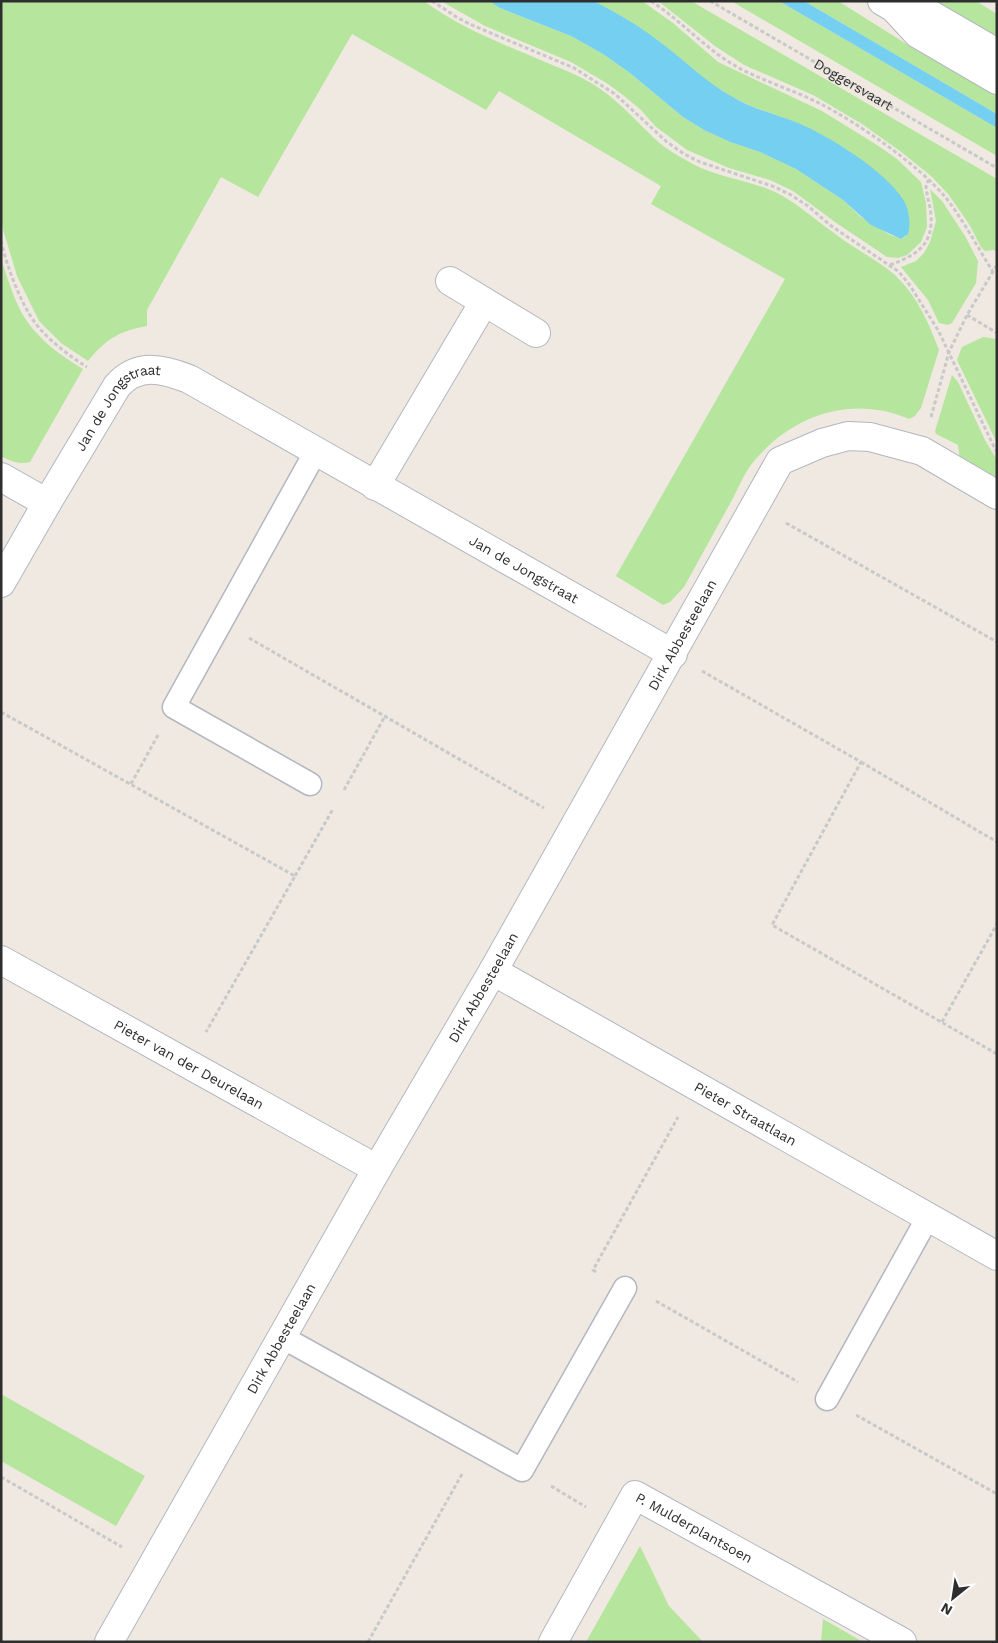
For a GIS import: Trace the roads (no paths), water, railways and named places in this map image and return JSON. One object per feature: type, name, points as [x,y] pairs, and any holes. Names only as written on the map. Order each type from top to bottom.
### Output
[{"type":"street","points":[[888,5],[928,13],[997,53]]},
{"type":"street","points":[[888,5],[918,34],[997,80]]},
{"type":"street","points":[[450,282],[536,333]]},
{"type":"street","points":[[375,486],[484,302]]},
{"type":"street","name":"Jan de Jongstraat","points":[[1,583],[117,386],[124,378],[133,373],[153,369],[171,372],[190,379],[672,654]]},
{"type":"street","name":"Dirk Abbesteelaan","points":[[109,1642],[377,1170],[493,971],[780,461],[822,443],[848,436],[870,437],[922,451],[997,495]]},
{"type":"street","points":[[1,477],[47,503]]},
{"type":"street","name":"Pieter van der Deurelaan","points":[[1,960],[377,1170]]},
{"type":"street","name":"Pieter Straatlaan","points":[[493,971],[997,1256]]},
{"type":"street","name":"P. Mulderplantsoen","points":[[553,1642],[635,1495],[902,1642]]},
{"type":"lane","points":[[310,784],[174,707],[316,452]]},
{"type":"lane","points":[[827,1399],[928,1217]]},
{"type":"lane","points":[[282,1337],[522,1470],[625,1288]]},
{"type":"water","points":[[489,1],[594,1],[610,9],[633,23],[711,83],[739,101],[798,123],[825,136],[871,167],[896,190],[904,201],[909,217],[908,234],[901,239],[871,225],[843,200],[796,169],[760,152],[730,142],[704,130],[683,117],[630,73],[603,54],[571,36],[500,8]]},
{"type":"water","points":[[779,1],[804,1],[997,114],[997,128]]}]
